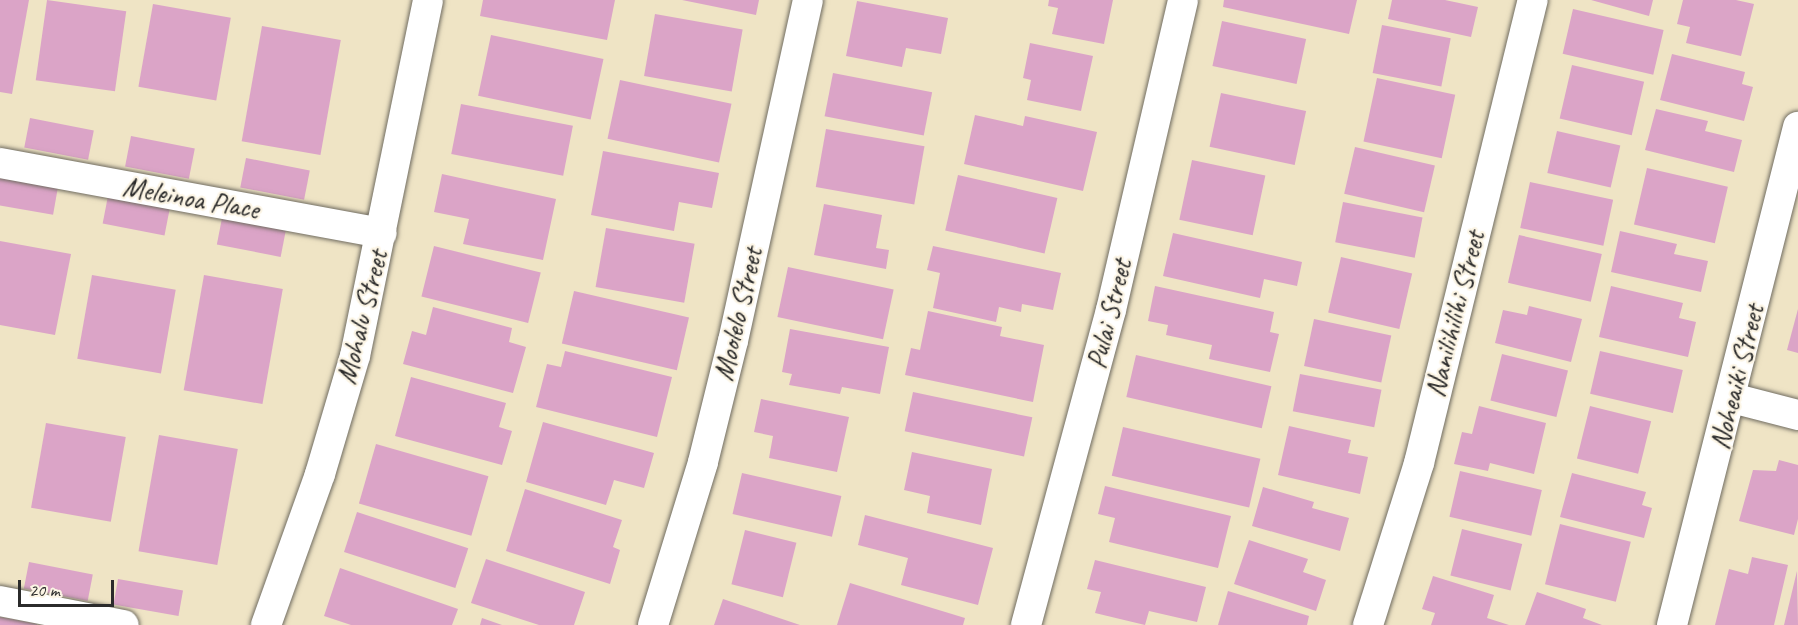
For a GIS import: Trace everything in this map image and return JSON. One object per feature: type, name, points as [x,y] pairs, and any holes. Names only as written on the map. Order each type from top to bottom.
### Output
[{"type":"street","name":"Mohalu Street","points":[[266,625],[320,474],[355,357],[428,0]]},
{"type":"street","name":"Moolelo Street","points":[[653,625],[703,462],[730,352],[808,0]]},
{"type":"street","name":"Pulai Street","points":[[1026,625],[1048,554],[1111,310],[1183,0]]},
{"type":"street","name":"Nanilihilihi Street","points":[[1368,625],[1419,463],[1533,0]]},
{"type":"street","name":"Noheaiki Street","points":[[1672,625],[1732,398],[1798,127]]},
{"type":"street","name":"Meleinoa Place","points":[[0,163],[382,233]]},
{"type":"street","points":[[1732,398],[1798,415]]},
{"type":"street","points":[[0,601],[124,625]]},
{"type":"building","points":[[0,0],[29,0],[12,94],[0,92]]},
{"type":"building","points":[[47,0],[126,11],[115,91],[36,80]]},
{"type":"building","points":[[483,0],[615,0],[607,40],[480,16]]},
{"type":"building","points":[[682,0],[759,0],[756,15]]},
{"type":"building","points":[[1049,0],[1113,0],[1104,44],[1052,34],[1058,8],[1048,6]]},
{"type":"building","points":[[1224,0],[1357,0],[1349,34],[1223,7]]},
{"type":"building","points":[[1392,0],[1445,0],[1478,7],[1471,37],[1388,19]]},
{"type":"building","points":[[1591,0],[1653,0],[1649,16]]},
{"type":"building","points":[[1683,0],[1736,0],[1754,4],[1741,56],[1686,43],[1690,27],[1677,24]]},
{"type":"building","points":[[857,1],[948,18],[941,54],[906,48],[902,67],[846,56]]},
{"type":"building","points":[[153,4],[231,18],[216,100],[138,87]]},
{"type":"building","points":[[1573,9],[1664,30],[1653,75],[1563,54]]},
{"type":"building","points":[[655,14],[743,29],[732,91],[644,76]]},
{"type":"building","points":[[1222,21],[1306,39],[1297,84],[1212,66]]},
{"type":"building","points":[[1382,25],[1451,38],[1441,86],[1373,73]]},
{"type":"building","points":[[262,26],[341,40],[320,155],[242,141]]},
{"type":"building","points":[[491,35],[603,59],[591,120],[478,96]]},
{"type":"building","points":[[1030,43],[1093,56],[1081,111],[1027,100],[1031,80],[1023,78]]},
{"type":"building","points":[[1672,54],[1745,72],[1742,84],[1753,87],[1744,121],[1660,100]]},
{"type":"building","points":[[1572,65],[1644,82],[1632,135],[1560,119]]},
{"type":"building","points":[[833,73],[932,92],[924,135],[825,116]]},
{"type":"building","points":[[1377,78],[1455,95],[1442,158],[1363,142]]},
{"type":"building","points":[[620,80],[732,104],[719,162],[608,139]]},
{"type":"building","points":[[1221,93],[1306,111],[1295,165],[1210,147]]},
{"type":"building","points":[[461,104],[573,126],[563,176],[451,154]]},
{"type":"building","points":[[1656,109],[1708,121],[1705,131],[1742,140],[1734,172],[1645,150]]},
{"type":"building","points":[[975,115],[1023,126],[1025,116],[1097,132],[1083,191],[964,164]]},
{"type":"building","points":[[30,118],[94,130],[88,160],[24,147]]},
{"type":"building","points":[[826,129],[924,146],[914,204],[816,187]]},
{"type":"building","points":[[1557,131],[1620,146],[1611,188],[1547,173]]},
{"type":"building","points":[[131,136],[195,148],[189,179],[125,166]]},
{"type":"building","points":[[1355,147],[1435,165],[1424,212],[1344,194]]},
{"type":"building","points":[[603,151],[719,173],[712,208],[679,202],[674,231],[591,215]]},
{"type":"building","points":[[246,158],[310,170],[304,200],[240,187]]},
{"type":"building","points":[[1192,160],[1265,176],[1253,235],[1179,220]]},
{"type":"building","points":[[1647,168],[1728,187],[1715,243],[1634,225]]},
{"type":"building","points":[[442,174],[556,199],[543,260],[463,244],[469,219],[434,212]]},
{"type":"building","points":[[958,175],[1057,198],[1045,253],[945,231]]},
{"type":"building","points":[[0,176],[58,186],[53,215],[0,205]]},
{"type":"building","points":[[1530,182],[1613,200],[1603,246],[1520,228]]},
{"type":"building","points":[[108,196],[170,208],[164,236],[103,223]]},
{"type":"building","points":[[1343,202],[1423,217],[1415,258],[1335,242]]},
{"type":"building","points":[[824,204],[882,215],[876,248],[889,250],[886,269],[814,255]]},
{"type":"building","points":[[222,218],[286,230],[281,257],[217,245]]},
{"type":"building","points":[[606,228],[695,244],[684,303],[596,287]]},
{"type":"building","points":[[1620,231],[1677,244],[1674,254],[1708,261],[1701,292],[1611,272]]},
{"type":"building","points":[[1173,233],[1302,262],[1297,286],[1264,279],[1260,298],[1163,276]]},
{"type":"building","points":[[1519,235],[1602,254],[1591,302],[1508,283]]},
{"type":"building","points":[[0,241],[71,254],[55,335],[0,325]]},
{"type":"building","points":[[434,246],[541,273],[528,323],[421,296]]},
{"type":"building","points":[[933,246],[1061,273],[1053,310],[1022,304],[1021,312],[999,307],[996,322],[933,308],[940,273],[927,270]]},
{"type":"building","points":[[1341,257],[1412,273],[1399,329],[1328,313]]},
{"type":"building","points":[[788,267],[894,289],[883,339],[777,317]]},
{"type":"building","points":[[92,275],[176,290],[161,373],[77,359]]},
{"type":"building","points":[[204,275],[283,289],[262,404],[184,390]]},
{"type":"building","points":[[1155,286],[1274,312],[1270,332],[1279,334],[1270,372],[1209,359],[1212,345],[1166,335],[1168,325],[1148,321]]},
{"type":"building","points":[[1611,286],[1683,303],[1679,318],[1696,322],[1688,357],[1599,337]]},
{"type":"building","points":[[574,291],[689,318],[677,370],[562,344]]},
{"type":"building","points":[[1529,306],[1582,319],[1571,362],[1495,343],[1503,310],[1527,315]]},
{"type":"building","points":[[433,307],[512,328],[509,342],[526,347],[513,393],[403,364],[412,331],[426,335]]},
{"type":"building","points":[[1798,309],[1798,353],[1787,350]]},
{"type":"building","points":[[928,311],[1002,327],[1000,336],[1044,345],[1033,402],[905,375],[911,348],[920,350]]},
{"type":"building","points":[[1314,319],[1391,335],[1381,382],[1304,366]]},
{"type":"building","points":[[790,329],[889,347],[880,394],[842,387],[840,394],[789,385],[792,374],[782,372]]},
{"type":"building","points":[[565,351],[672,377],[657,437],[536,407],[547,364],[561,367]]},
{"type":"building","points":[[1600,351],[1683,370],[1673,413],[1590,394]]},
{"type":"building","points":[[1502,354],[1568,370],[1556,417],[1490,401]]},
{"type":"building","points":[[1136,355],[1271,386],[1262,428],[1126,397]]},
{"type":"building","points":[[1300,374],[1381,390],[1374,427],[1293,411]]},
{"type":"building","points":[[411,377],[506,403],[499,427],[512,431],[502,465],[395,436]]},
{"type":"building","points":[[913,392],[1032,417],[1024,456],[905,431]]},
{"type":"building","points":[[761,399],[849,417],[837,472],[769,458],[773,436],[754,432]]},
{"type":"building","points":[[1479,406],[1546,423],[1534,474],[1490,463],[1488,471],[1454,464],[1462,432],[1472,434]]},
{"type":"building","points":[[1590,406],[1651,421],[1638,474],[1577,458]]},
{"type":"building","points":[[543,422],[654,453],[644,488],[614,480],[606,505],[526,482]]},
{"type":"building","points":[[46,423],[126,437],[111,522],[31,508]]},
{"type":"building","points":[[1289,426],[1351,440],[1348,453],[1368,457],[1360,494],[1278,475]]},
{"type":"building","points":[[1123,427],[1260,459],[1249,507],[1112,476]]},
{"type":"building","points":[[159,435],[238,449],[217,565],[139,551]]},
{"type":"building","points":[[376,444],[488,476],[471,536],[359,504]]},
{"type":"building","points":[[912,452],[992,469],[981,525],[927,513],[930,496],[904,490]]},
{"type":"building","points":[[1779,460],[1798,465],[1798,519],[1794,535],[1739,521],[1753,470],[1776,471]]},
{"type":"building","points":[[1460,471],[1542,490],[1531,536],[1449,517]]},
{"type":"building","points":[[742,473],[841,496],[832,537],[733,514]]},
{"type":"building","points":[[1572,473],[1646,492],[1642,505],[1652,508],[1644,538],[1560,517]]},
{"type":"building","points":[[1105,486],[1231,516],[1218,568],[1109,542],[1115,518],[1098,514]]},
{"type":"building","points":[[1263,487],[1314,502],[1312,508],[1349,518],[1340,551],[1252,526]]},
{"type":"building","points":[[525,489],[622,520],[613,547],[620,550],[610,584],[506,551]]},
{"type":"building","points":[[357,512],[468,548],[455,588],[344,552]]},
{"type":"building","points":[[865,515],[993,548],[978,605],[901,585],[908,558],[858,545]]},
{"type":"building","points":[[1560,524],[1631,542],[1616,602],[1545,584]]},
{"type":"building","points":[[1462,529],[1522,544],[1511,591],[1450,576]]},
{"type":"building","points":[[745,530],[796,543],[783,597],[731,584]]},
{"type":"building","points":[[1249,540],[1308,559],[1303,572],[1326,580],[1316,611],[1234,584]]},
{"type":"building","points":[[1752,557],[1788,565],[1774,625],[1715,625],[1729,569],[1748,574]]},
{"type":"building","points":[[486,559],[585,592],[574,625],[539,625],[471,603]]},
{"type":"building","points":[[1095,560],[1206,587],[1197,622],[1149,611],[1145,625],[1095,613],[1101,592],[1087,589]]},
{"type":"building","points":[[29,562],[93,574],[88,601],[24,589]]},
{"type":"building","points":[[340,568],[458,609],[452,625],[351,625],[324,616]]},
{"type":"building","points":[[1797,571],[1798,625],[1784,625]]},
{"type":"building","points":[[1433,576],[1494,595],[1487,618],[1509,625],[1431,625],[1435,613],[1422,609]]},
{"type":"building","points":[[118,579],[183,590],[178,616],[113,605]]},
{"type":"building","points":[[850,583],[965,618],[963,625],[837,625]]},
{"type":"building","points":[[1228,591],[1309,616],[1307,625],[1218,625]]},
{"type":"building","points":[[1537,592],[1586,609],[1583,618],[1602,625],[1525,625]]},
{"type":"building","points":[[723,599],[800,625],[714,625]]},
{"type":"building","points":[[0,617],[37,624],[37,625],[0,625]]},
{"type":"building","points":[[482,618],[502,625],[480,625]]}]
